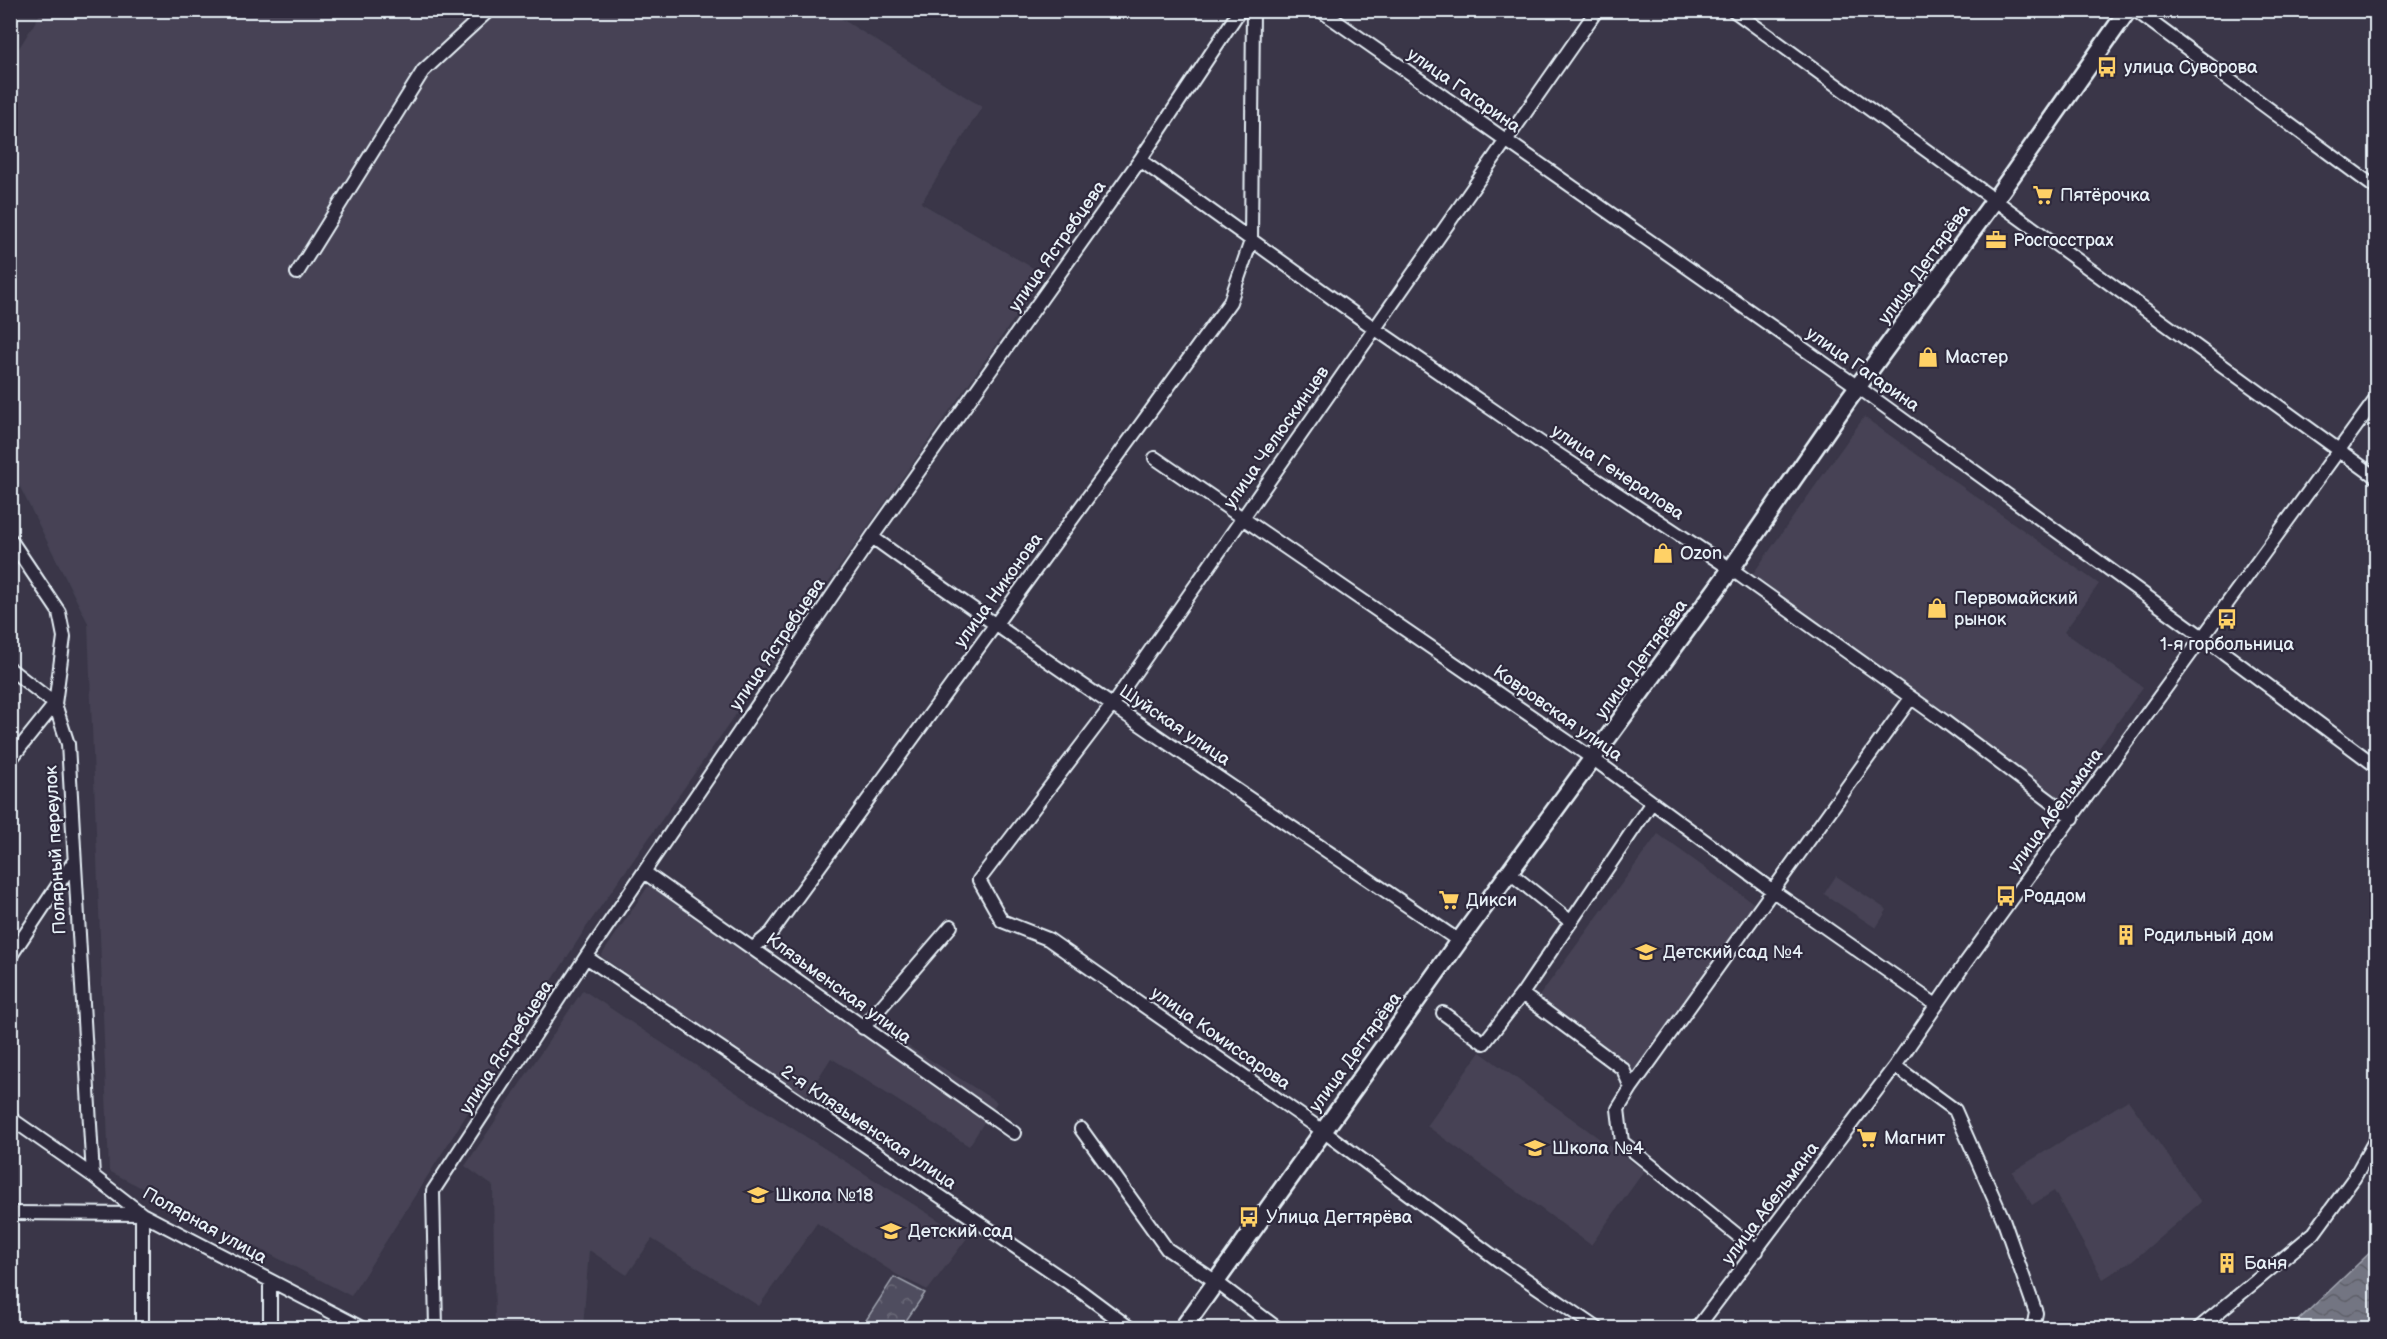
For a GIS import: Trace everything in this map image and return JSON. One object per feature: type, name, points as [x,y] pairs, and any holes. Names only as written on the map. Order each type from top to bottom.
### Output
[{"type":"main road","name":"улица Дегтярёва","points":[[1183,1329],[1459,941],[1731,569],[1858,387],[1994,201],[2128,10]]},
{"type":"street","points":[[297,273],[423,71],[489,10]]},
{"type":"street","name":"улица Ястребцева","points":[[436,1329],[433,1191],[586,957],[872,537],[1140,160],[1240,10]]},
{"type":"street","name":"улица Никонова","points":[[753,948],[771,933],[1230,302],[1251,241],[1253,10]]},
{"type":"street","name":"улица Гагарина","points":[[1320,10],[1858,387],[2376,766]]},
{"type":"street","name":"улица Челюскинцев","points":[[979,880],[1113,704],[1597,10]]},
{"type":"street","points":[[1733,10],[2376,477]]},
{"type":"street","points":[[2135,10],[2376,188]]},
{"type":"street","name":"улица Генералова","points":[[1140,160],[1374,328],[1547,447],[1731,569],[2073,818]]},
{"type":"street","name":"улица Абельмана","points":[[1697,1329],[1895,1066],[1936,1005],[2376,399]]},
{"type":"street","name":"Ковровская улица","points":[[1155,458],[1592,758],[1773,891],[1936,1005]]},
{"type":"street","name":"Шуйская улица","points":[[872,537],[995,626],[1459,941]]},
{"type":"street","name":"Полярный переулок","points":[[10,539],[58,612],[63,624],[64,637],[55,704],[68,744],[93,1176]]},
{"type":"street","points":[[10,669],[55,704],[10,760]]},
{"type":"street","points":[[1757,1251],[1622,1142],[1618,1110],[1631,1088],[1911,698]]},
{"type":"street","points":[[1443,1013],[1484,1043],[1522,994],[1652,802]]},
{"type":"street","points":[[10,957],[74,861]]},
{"type":"street","name":"Клязьменская улица","points":[[644,872],[1014,1133]]},
{"type":"street","points":[[1509,872],[1571,922]]},
{"type":"street","name":"улица Комиссарова","points":[[979,880],[1002,921],[1048,939],[1323,1131],[1505,1265],[1597,1329]]},
{"type":"street","points":[[863,1028],[951,926]]},
{"type":"street","name":"2-я Клязьменская улица","points":[[586,957],[1079,1290],[1131,1329]]},
{"type":"street","points":[[1522,994],[1623,1069],[1631,1088]]},
{"type":"street","points":[[1895,1066],[1955,1110],[2007,1229],[2036,1313],[2033,1329]]},
{"type":"street","name":"Полярная улица","points":[[10,1118],[93,1176],[142,1214],[362,1329]]},
{"type":"street","points":[[1081,1129],[1167,1248],[1215,1281],[1277,1329]]},
{"type":"street","points":[[2199,1329],[2314,1233],[2354,1178],[2376,1139]]},
{"type":"street","points":[[10,1213],[142,1214],[142,1329]]},
{"type":"street","points":[[270,1281],[270,1329]]},
{"type":"shaded area","points":[[42,11],[829,11],[982,107],[921,203],[1045,275],[587,926],[351,1296],[109,1171],[88,623],[11,469],[11,61]]},
{"type":"shaded area","name":"Первомайский рынок","points":[[1864,417],[2099,584],[2064,632],[2143,687],[2060,802],[1750,578]]},
{"type":"shaded area","name":"Детский сад №4","points":[[1658,834],[1756,905],[1635,1071],[1537,999]]},
{"type":"shaded area","points":[[1836,876],[1887,910],[1876,928],[1824,894]]},
{"type":"shaded area","points":[[653,879],[753,948],[997,1102],[969,1146],[831,1058],[804,1100],[601,956]]},
{"type":"shaded area","points":[[583,990],[746,1099],[967,1238],[928,1290],[899,1276],[817,1223],[759,1306],[652,1239],[627,1275],[589,1250],[583,1328],[495,1328],[493,1186],[465,1166]]},
{"type":"shaded area","name":"Школа №4","points":[[1480,1052],[1644,1171],[1591,1245],[1427,1126]]},
{"type":"shaded area","points":[[2128,1100],[2201,1202],[2135,1259],[2103,1279],[2054,1191],[2032,1205],[2012,1172]]},
{"type":"green space","points":[[894,1277],[925,1293],[901,1328],[861,1328]]},
{"type":"water","points":[[2376,1247],[2376,1328],[2290,1328]]},
{"type":"place","name":"улица Суворова","points":[[2107,67]]},
{"type":"place","name":"Пятёрочка","points":[[2043,195]]},
{"type":"place","name":"Росгосстрах","points":[[1996,240]]},
{"type":"place","name":"Мастер","points":[[1928,357]]},
{"type":"place","name":"Ozon","points":[[1663,553]]},
{"type":"place","name":"Первомайский рынок","points":[[1937,608]]},
{"type":"place","name":"1-я горбольница","points":[[2227,619]]},
{"type":"place","name":"Роддом","points":[[2006,896]]},
{"type":"place","name":"Дикси","points":[[1449,900]]},
{"type":"place","name":"Родильный дом","points":[[2126,935]]},
{"type":"place","name":"Детский сад №4","points":[[1646,952]]},
{"type":"place","name":"Магнит","points":[[1867,1138]]},
{"type":"place","name":"Школа №4","points":[[1535,1148]]},
{"type":"place","name":"Школа №18","points":[[758,1195]]},
{"type":"place","name":"Улица Дегтярёва","points":[[1249,1217]]},
{"type":"place","name":"Детский сад","points":[[891,1231]]},
{"type":"place","name":"Баня","points":[[2227,1263]]}]
